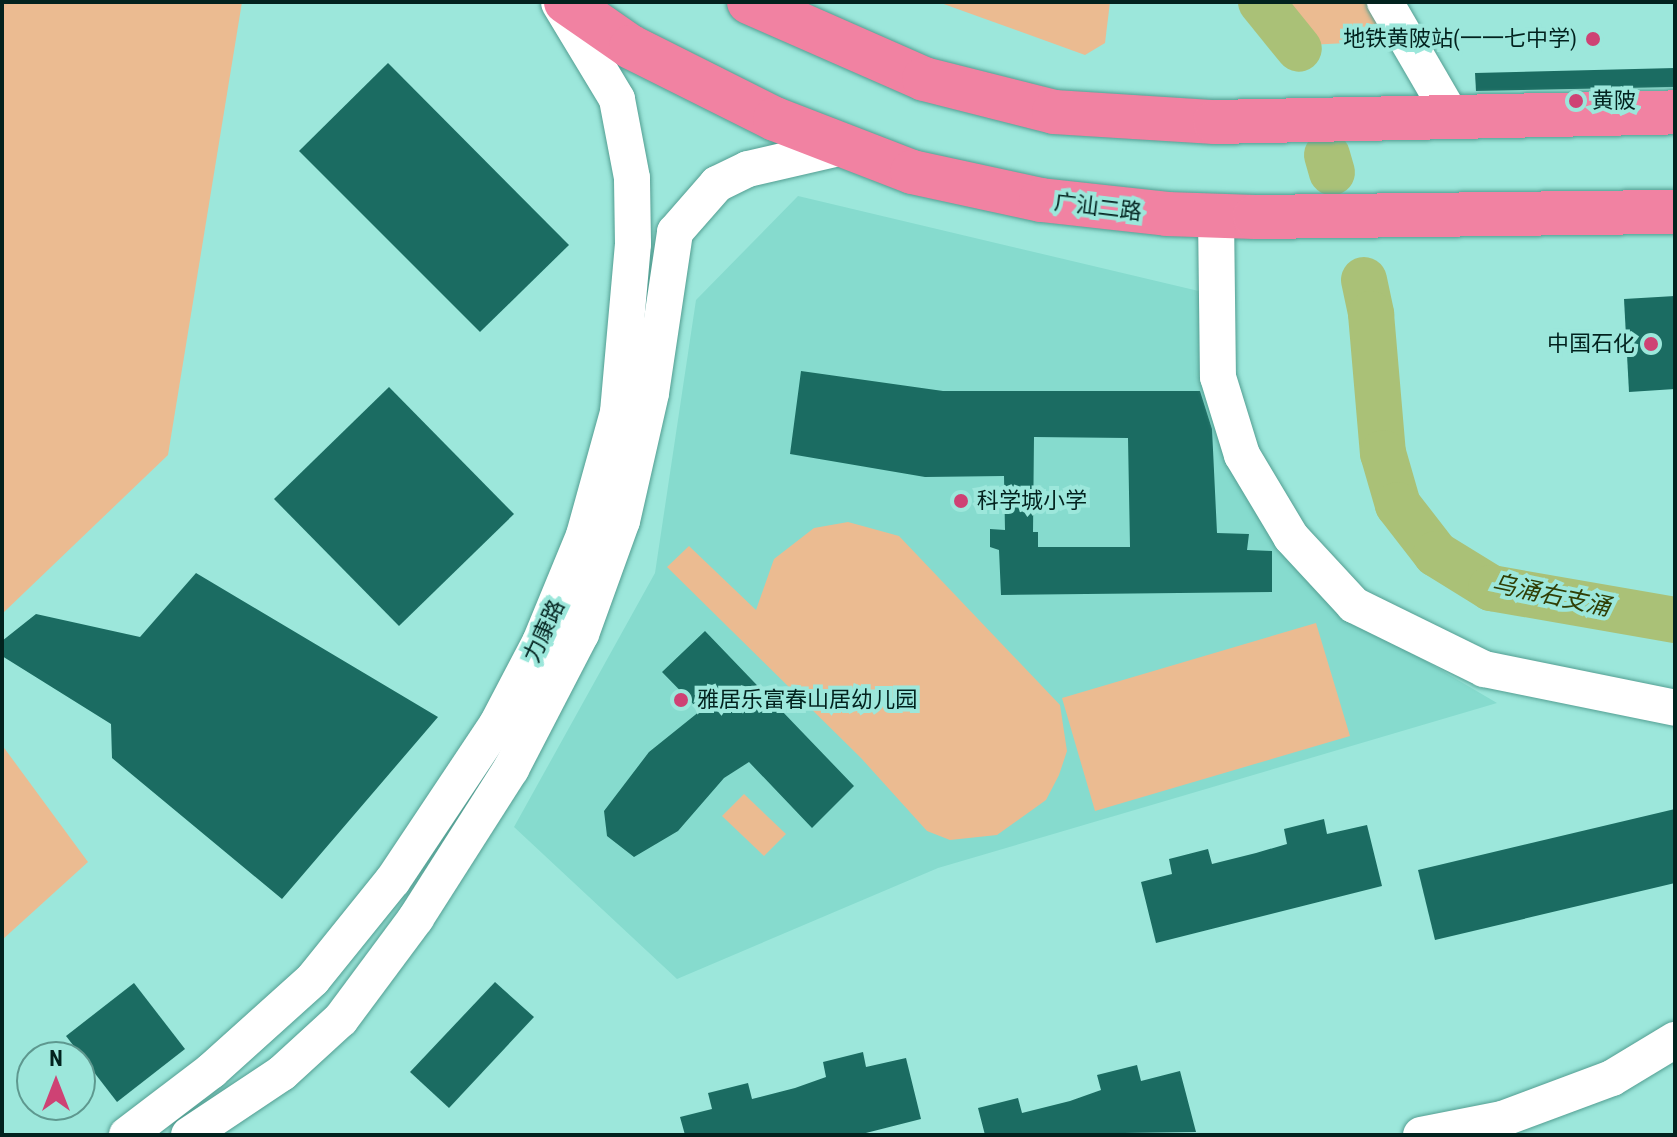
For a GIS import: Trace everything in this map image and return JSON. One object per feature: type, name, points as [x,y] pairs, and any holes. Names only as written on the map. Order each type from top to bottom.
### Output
[{"type":"highway","name":"广汕二路","points":[[566,2],[631,47],[698,84],[843,147],[912,172],[1041,200],[1235,216],[1675,212]]},
{"type":"highway","points":[[760,7],[924,79],[988,99],[1054,112],[1215,122],[1675,112]]},
{"type":"street","name":"力康路","points":[[127,1135],[211,1071],[313,979],[393,880],[478,756],[518,687],[584,535],[618,412],[631,272],[632,178],[617,99],[558,2]]},
{"type":"street","points":[[1385,2],[1453,119]]},
{"type":"street","name":"力康路","points":[[189,1135],[282,1073],[341,1019],[416,918],[511,769],[581,634],[622,521],[651,393],[675,232],[717,184],[748,169],[843,147]]},
{"type":"street","points":[[1235,216],[1218,377],[1242,455],[1291,537],[1354,605],[1484,669],[1675,708]]},
{"type":"street","points":[[1421,1135],[1502,1119],[1612,1078],[1675,1040]]},
{"type":"shaded area","points":[[2,2],[242,2],[168,455],[2,614]]},
{"type":"shaded area","points":[[938,2],[1110,2],[1105,43],[1085,55]]},
{"type":"shaded area","points":[[1274,2],[1367,2],[1386,41],[1308,45]]},
{"type":"shaded area","name":"科学城小学","points":[[798,196],[1207,293],[1216,405],[1347,615],[1497,703],[938,868],[677,979],[514,827],[655,573],[696,300]]},
{"type":"shaded area","points":[[848,522],[899,536],[1060,705],[1067,751],[1059,775],[1046,800],[997,835],[950,840],[927,831],[861,758],[667,567],[689,546],[756,610],[774,559],[814,528]]},
{"type":"shaded area","points":[[1316,623],[1350,736],[1095,811],[1062,698]]},
{"type":"shaded area","points":[[2,745],[88,862],[2,940]]},
{"type":"shaded area","points":[[744,794],[786,834],[764,856],[722,816]]},
{"type":"building","points":[[388,63],[569,245],[480,332],[299,151]]},
{"type":"building","points":[[1675,68],[1675,87],[1476,91],[1475,73]]},
{"type":"building","name":"中国石化","points":[[1675,296],[1675,389],[1629,392],[1624,299]]},
{"type":"building","points":[[801,371],[943,391],[1200,391],[1212,429],[1217,533],[1249,534],[1247,550],[1272,551],[1272,592],[1001,595],[999,550],[990,547],[990,529],[1005,530],[1004,476],[925,477],[790,454]],"holes":[[[1034,437],[1128,438],[1130,547],[1038,547],[1038,532],[1033,532]]]},
{"type":"building","points":[[389,387],[514,514],[399,626],[274,499]]},
{"type":"building","points":[[196,573],[438,717],[282,899],[112,758],[111,724],[2,656],[2,641],[36,614],[140,637]]},
{"type":"building","points":[[705,631],[854,786],[812,828],[749,762],[724,778],[678,831],[634,857],[607,836],[604,811],[649,752],[700,711],[662,672]]},
{"type":"building","points":[[1675,809],[1675,883],[1435,940],[1418,870]]},
{"type":"building","points":[[1324,819],[1327,834],[1367,825],[1382,886],[1156,943],[1141,882],[1172,874],[1169,859],[1208,849],[1212,864],[1256,853],[1287,844],[1284,829]]},
{"type":"building","points":[[495,982],[534,1017],[449,1108],[410,1072]]},
{"type":"building","points":[[134,983],[185,1049],[117,1102],[96,1075],[96,1041],[70,1041],[66,1036]]},
{"type":"building","points":[[863,1052],[866,1067],[906,1058],[921,1119],[858,1135],[685,1135],[680,1117],[712,1109],[708,1093],[748,1083],[752,1099],[795,1088],[826,1077],[823,1062]]},
{"type":"building","points":[[1137,1065],[1141,1081],[1180,1071],[1196,1132],[985,1135],[978,1108],[1018,1098],[1022,1113],[1070,1101],[1101,1090],[1097,1075]]},
{"type":"waterway","name":"乌涌右支涌","points":[[1261,2],[1299,49]]},
{"type":"waterway","name":"乌涌右支涌","points":[[1327,155],[1332,172]]},
{"type":"waterway","name":"乌涌右支涌","points":[[1364,280],[1371,314],[1383,453],[1398,505],[1436,554],[1491,588],[1675,620]]},
{"type":"place","name":"地铁黄陂站(一一七中学)","points":[[1593,39]]},
{"type":"place","name":"黄陂","points":[[1576,101]]},
{"type":"place","name":"中国石化","points":[[1651,344]]},
{"type":"place","name":"科学城小学","points":[[961,501]]},
{"type":"place","name":"雅居乐富春山居幼儿园","points":[[681,700]]}]
